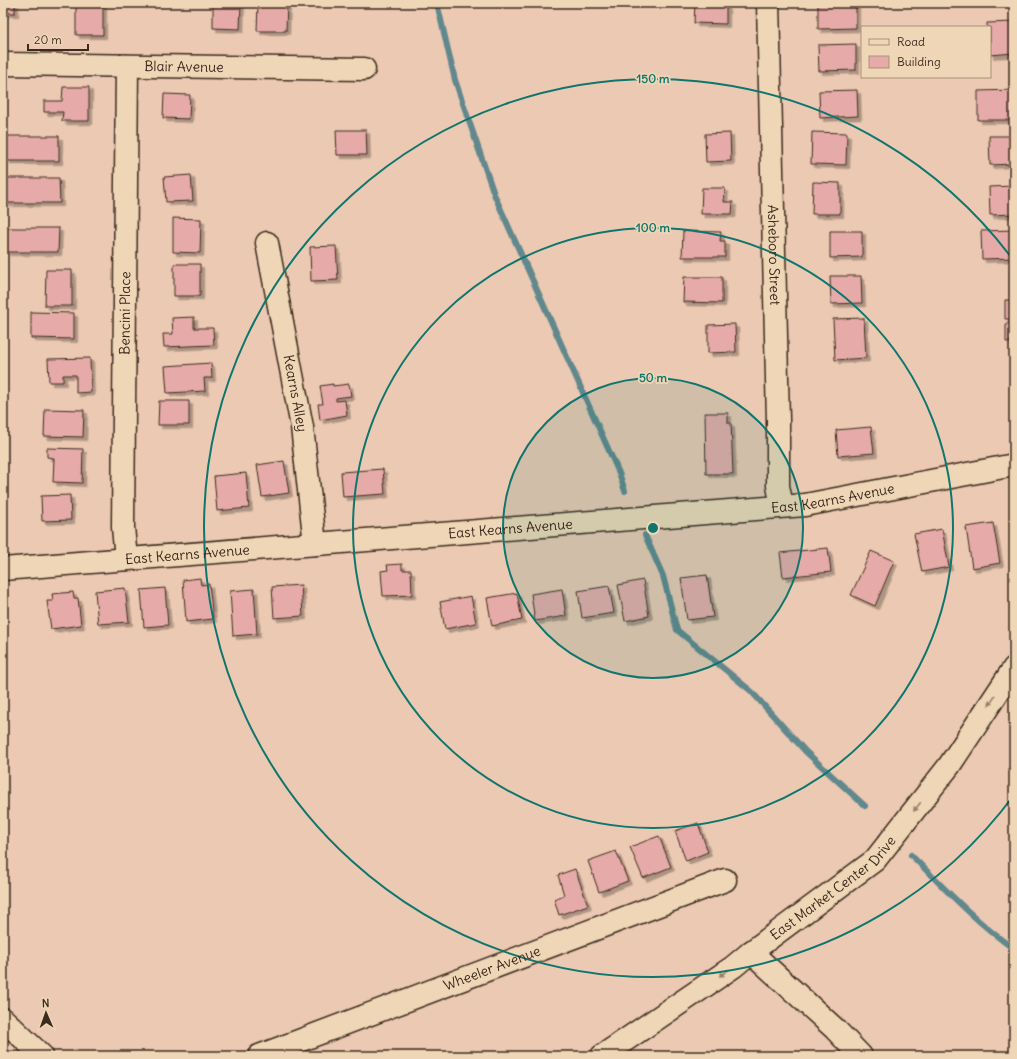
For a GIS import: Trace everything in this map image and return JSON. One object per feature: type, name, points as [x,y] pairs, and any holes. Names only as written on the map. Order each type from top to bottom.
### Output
[{"type":"street","name":"Asheboro Street","points":[[768,3],[778,420],[778,486],[782,506]]},
{"type":"street","name":"Blair Avenue","points":[[3,64],[364,69]]},
{"type":"street","name":"Bencini Place","points":[[126,559],[122,527],[127,66]]},
{"type":"street","name":"Kearns Alley","points":[[267,243],[302,427],[315,544]]},
{"type":"street","name":"East Kearns Avenue","points":[[3,569],[782,506],[805,506],[1014,465]]},
{"type":"street","name":"East Market Center Drive","points":[[602,1056],[733,967],[875,860],[949,766],[1014,668]]},
{"type":"street","name":"Wheeler Avenue","points":[[260,1056],[725,880]]},
{"type":"street","points":[[751,952],[835,1029],[861,1056]]},
{"type":"street","points":[[3,1019],[38,1055]]},
{"type":"building","points":[[3,3],[15,3],[15,13],[3,13]]},
{"type":"building","points":[[76,3],[103,3],[103,35],[76,35]]},
{"type":"building","points":[[213,3],[241,3],[240,29],[213,28]]},
{"type":"building","points":[[258,3],[287,3],[286,31],[257,31]]},
{"type":"building","points":[[695,3],[726,3],[726,24],[694,23]]},
{"type":"building","points":[[818,4],[856,4],[856,28],[818,29]]},
{"type":"building","points":[[1014,22],[1014,53],[991,55],[991,26],[987,26],[987,23]]},
{"type":"building","points":[[856,44],[856,70],[819,71],[818,45]]},
{"type":"building","points":[[63,87],[89,87],[89,121],[62,121],[63,112],[44,112],[44,101],[62,101]]},
{"type":"building","points":[[857,90],[858,116],[820,118],[819,91]]},
{"type":"building","points":[[1014,90],[1014,120],[978,120],[978,91]]},
{"type":"building","points":[[164,94],[190,95],[189,119],[163,118]]},
{"type":"building","points":[[336,130],[366,130],[367,155],[337,155]]},
{"type":"building","points":[[812,132],[847,133],[846,165],[811,164]]},
{"type":"building","points":[[730,133],[731,161],[706,162],[705,134]]},
{"type":"building","points":[[7,136],[59,136],[59,161],[7,161]]},
{"type":"building","points":[[989,136],[1014,136],[1014,164],[990,165]]},
{"type":"building","points":[[191,175],[193,201],[166,202],[164,177]]},
{"type":"building","points":[[6,178],[59,178],[60,203],[6,203]]},
{"type":"building","points":[[813,182],[840,183],[840,214],[812,214]]},
{"type":"building","points":[[1014,186],[1014,214],[990,215],[989,187]]},
{"type":"building","points":[[702,188],[725,188],[724,202],[733,202],[732,214],[701,214]]},
{"type":"building","points":[[173,218],[201,219],[200,253],[173,252]]},
{"type":"building","points":[[6,228],[59,228],[58,252],[6,252]]},
{"type":"building","points":[[1014,230],[1014,258],[982,259],[981,231]]},
{"type":"building","points":[[683,231],[721,232],[720,241],[725,241],[725,257],[682,257]]},
{"type":"building","points":[[830,231],[862,231],[862,257],[830,258]]},
{"type":"building","points":[[336,246],[338,280],[311,281],[310,247]]},
{"type":"building","points":[[174,264],[200,264],[200,296],[174,296]]},
{"type":"building","points":[[46,270],[72,270],[72,306],[45,306]]},
{"type":"building","points":[[1010,271],[1014,271],[1014,342],[1006,342],[1006,323],[1012,323],[1012,319],[1005,319],[1005,300],[1012,300],[1012,296],[1010,296]]},
{"type":"building","points":[[830,276],[861,276],[862,303],[831,304]]},
{"type":"building","points":[[684,277],[722,277],[722,303],[683,302]]},
{"type":"building","points":[[31,312],[74,313],[74,339],[31,338]]},
{"type":"building","points":[[194,317],[194,328],[213,328],[214,345],[164,347],[163,334],[173,334],[172,318]]},
{"type":"building","points":[[864,318],[866,358],[835,360],[833,319]]},
{"type":"building","points":[[735,324],[736,352],[708,353],[708,325]]},
{"type":"building","points":[[90,358],[91,392],[76,393],[76,375],[63,375],[63,382],[49,382],[48,359]]},
{"type":"building","points":[[211,363],[212,378],[204,378],[205,391],[167,393],[165,366]]},
{"type":"building","points":[[333,384],[333,386],[349,384],[351,396],[336,398],[336,401],[345,400],[347,415],[320,420],[318,404],[323,404],[320,386]]},
{"type":"building","points":[[159,401],[189,401],[189,425],[158,425]]},
{"type":"building","points":[[45,409],[84,410],[83,437],[44,436]]},
{"type":"building","points":[[705,413],[728,413],[728,423],[731,423],[733,474],[706,474]]},
{"type":"building","points":[[871,427],[874,453],[838,456],[836,430]]},
{"type":"building","points":[[47,448],[83,449],[82,483],[53,482],[54,458],[47,457]]},
{"type":"building","points":[[284,461],[289,493],[262,497],[257,465]]},
{"type":"building","points":[[383,469],[385,494],[343,497],[341,472]]},
{"type":"building","points":[[246,473],[249,508],[217,511],[214,476]]},
{"type":"building","points":[[70,495],[71,520],[42,521],[41,496]]},
{"type":"building","points":[[993,523],[1000,563],[972,568],[966,527]]},
{"type":"building","points":[[942,529],[949,567],[922,572],[914,534]]},
{"type":"building","points":[[828,548],[831,572],[783,577],[780,553]]},
{"type":"building","points":[[871,551],[894,561],[875,606],[851,595]]},
{"type":"building","points":[[402,564],[402,570],[411,570],[412,595],[383,596],[381,571],[388,570],[387,565]]},
{"type":"building","points":[[707,575],[713,617],[687,620],[681,578]]},
{"type":"building","points":[[200,578],[201,585],[209,584],[213,619],[186,622],[183,580]]},
{"type":"building","points":[[643,580],[649,616],[625,621],[618,585]]},
{"type":"building","points":[[301,585],[303,616],[274,618],[272,587]]},
{"type":"building","points":[[609,586],[614,613],[582,618],[578,591]]},
{"type":"building","points":[[125,588],[129,622],[98,624],[95,591]]},
{"type":"building","points":[[165,588],[168,625],[144,627],[141,590]]},
{"type":"building","points":[[254,589],[257,634],[233,636],[230,591]]},
{"type":"building","points":[[562,589],[566,616],[535,621],[531,594]]},
{"type":"building","points":[[73,592],[74,598],[78,598],[81,625],[51,629],[47,601],[53,601],[52,594]]},
{"type":"building","points":[[517,593],[522,620],[492,626],[487,598]]},
{"type":"building","points":[[471,596],[476,623],[445,629],[440,602]]},
{"type":"building","points":[[698,823],[708,852],[686,861],[675,831]]},
{"type":"building","points":[[659,836],[671,867],[643,878],[630,847]]},
{"type":"building","points":[[616,851],[628,881],[599,892],[588,861]]},
{"type":"building","points":[[575,869],[588,905],[559,915],[554,899],[564,895],[558,875]]},
{"type":"waterway","points":[[437,3],[455,80],[494,194],[619,473],[625,491]]},
{"type":"waterway","points":[[645,535],[663,576],[677,630],[751,691],[806,752],[865,806]]},
{"type":"waterway","points":[[911,855],[973,916],[1014,949]]}]
